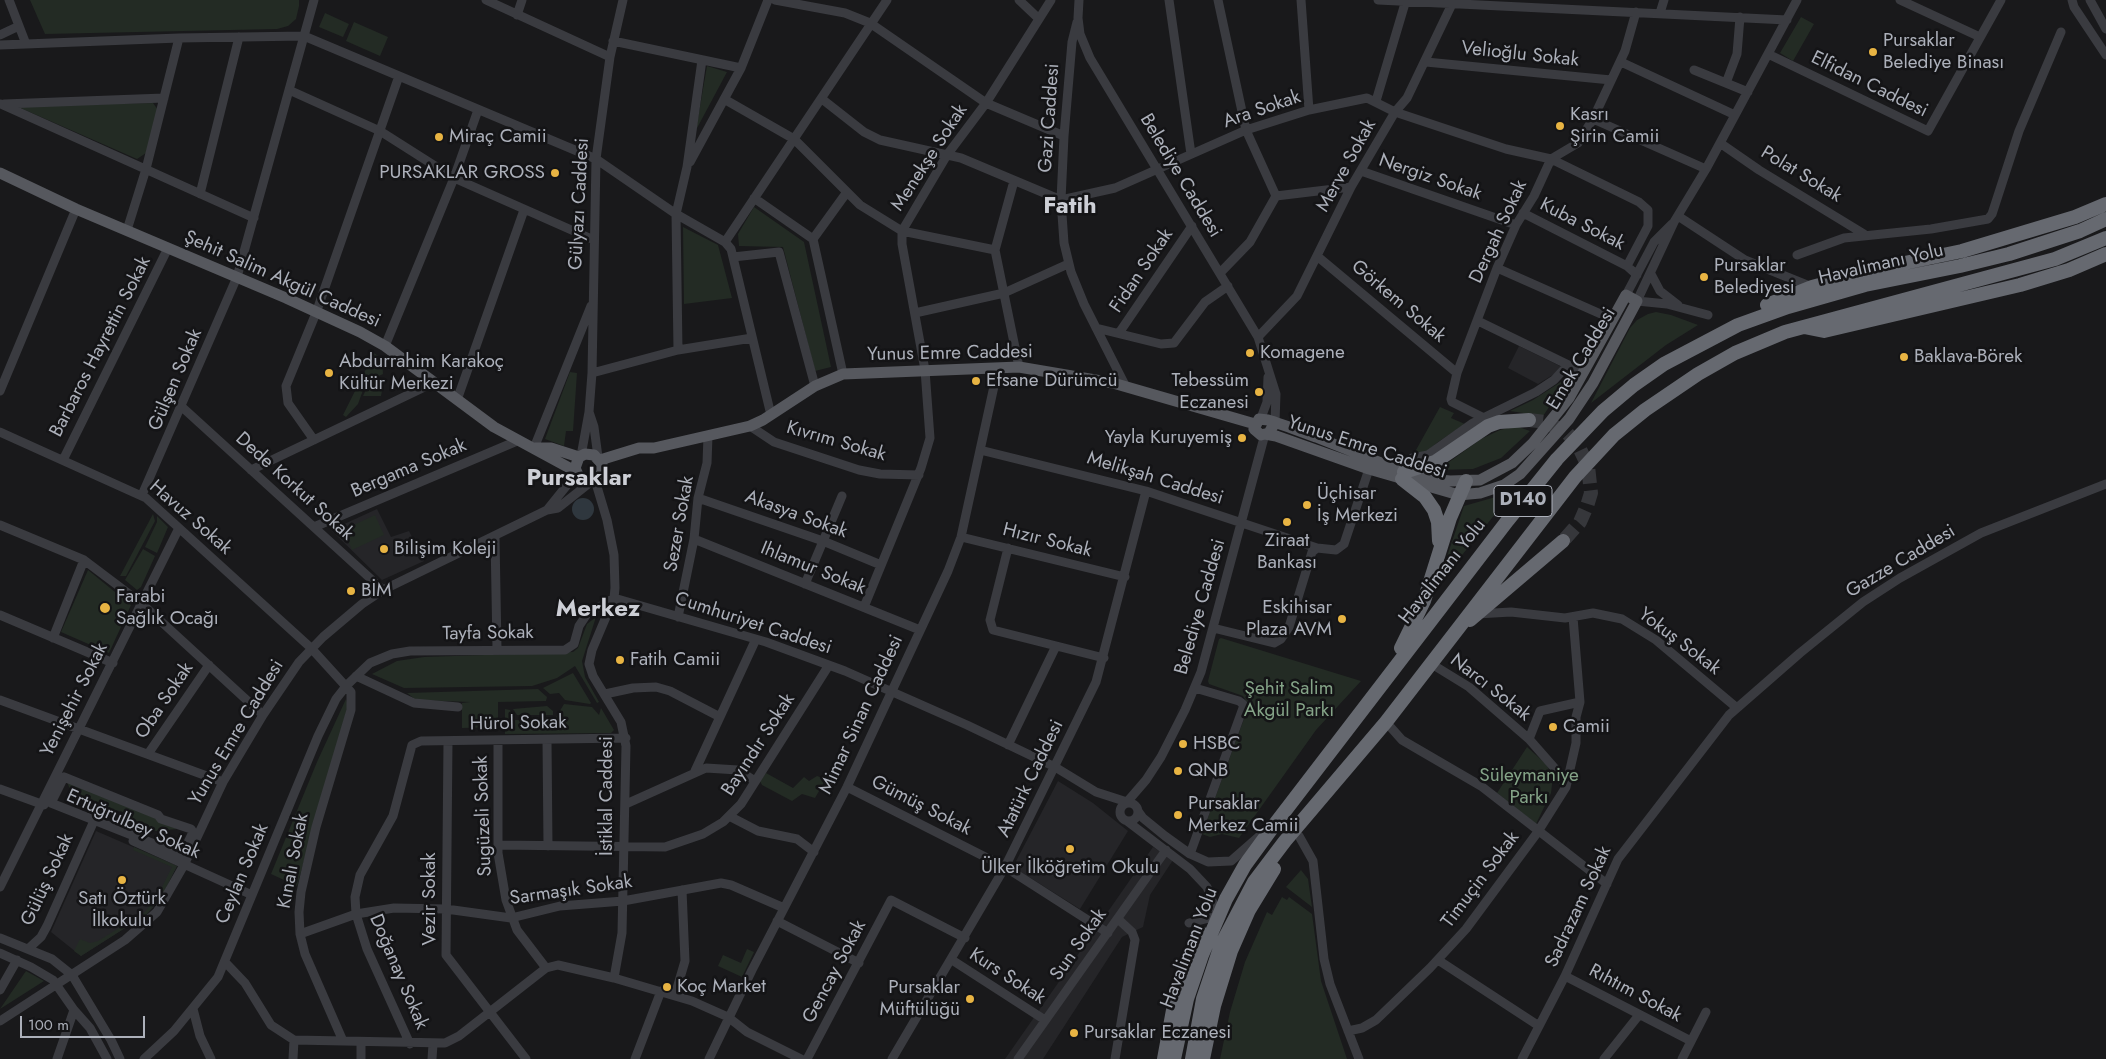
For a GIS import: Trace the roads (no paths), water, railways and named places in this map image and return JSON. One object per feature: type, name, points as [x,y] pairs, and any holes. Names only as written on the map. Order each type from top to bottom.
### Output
[{"type":"highway","points":[[1738,325],[1765,306],[1812,286],[1895,265],[1962,251],[2105,208]]},
{"type":"highway","name":"Havalimanı Yolu","points":[[1174,1059],[1187,999],[1218,916],[1245,866],[1395,666],[1514,512],[1557,459],[1587,427],[1648,374],[1738,325],[1788,307],[1865,285],[2009,254],[2080,231],[2105,208]]},
{"type":"highway","name":"D140","points":[[1192,1059],[1203,999],[1220,945],[1235,914],[1269,861],[1386,722],[1575,477],[1614,435],[1645,410],[1698,374],[1735,353],[1801,327],[2030,266],[2069,254],[2106,238]]},
{"type":"highway","points":[[1801,327],[1824,331],[2020,285],[2069,270],[2106,254]]},
{"type":"highway","points":[[1440,552],[1438,522],[1434,510],[1425,497],[1403,475],[1435,462],[1494,424],[1529,420]]},
{"type":"highway","points":[[1395,666],[1404,642],[1424,601],[1459,495],[1466,481]]},
{"type":"highway","points":[[1447,641],[1563,541]]},
{"type":"highway","points":[[1203,1059],[1214,1006],[1231,951],[1241,927],[1275,867],[1300,836],[1352,761]]},
{"type":"highway","points":[[1164,1059],[1173,1010],[1193,952],[1218,916]]},
{"type":"main road","name":"Şehit Salim Akgül Caddesi","points":[[0,173],[76,209],[237,277],[385,346],[494,427],[517,441],[534,448]]},
{"type":"main road","points":[[1403,475],[1466,481],[1488,477],[1503,469],[1521,455],[1558,412],[1583,372],[1626,295],[1637,301]]},
{"type":"main road","name":"Emek Caddesi","points":[[1459,495],[1480,493],[1504,485],[1530,464],[1586,395],[1637,301]]},
{"type":"main road","name":"Yunus Emre Caddesi","points":[[600,462],[612,463],[642,454],[654,448],[750,426],[771,415],[815,386],[844,374],[1019,366],[1126,387],[1258,421],[1275,422],[1403,475],[1459,495]]},
{"type":"main road","points":[[1258,421],[1255,432],[1265,434],[1271,432],[1275,422]]},
{"type":"main road","name":"Yunus Emre Caddesi","points":[[1265,434],[1276,436],[1369,469],[1403,475]]},
{"type":"main road","points":[[534,448],[551,448],[580,457],[590,454],[600,462],[594,480],[582,480],[576,473],[534,448]]},
{"type":"main road","points":[[576,473],[576,462],[580,457]]},
{"type":"street","points":[[9,0],[26,44]]},
{"type":"street","name":"Gülşen Sokak","points":[[142,495],[182,407],[237,277],[314,0]]},
{"type":"street","points":[[486,0],[610,58]]},
{"type":"street","points":[[517,15],[522,0]]},
{"type":"street","name":"Gülyazı Caddesi","points":[[589,412],[592,373],[596,160],[610,58],[623,0]]},
{"type":"street","points":[[687,167],[741,68],[768,0]]},
{"type":"street","points":[[775,0],[812,3],[870,23],[986,103],[1064,136]]},
{"type":"street","points":[[724,242],[887,0]]},
{"type":"street","points":[[1019,0],[1038,18]]},
{"type":"street","name":"Menekşe Sokak","points":[[864,608],[919,475],[930,435],[925,370],[902,244],[902,231],[946,155],[986,103],[1020,54],[1038,18],[1051,0]]},
{"type":"street","name":"Belediye Caddesi","points":[[1079,0],[1078,18],[1080,34],[1090,58],[1258,337],[1276,394],[1275,422]]},
{"type":"street","points":[[1168,0],[1192,154]]},
{"type":"street","points":[[1218,0],[1246,130],[1276,196]]},
{"type":"street","points":[[1301,0],[1309,110]]},
{"type":"street","points":[[1378,0],[1452,4],[1524,4],[1787,20]]},
{"type":"street","points":[[1660,13],[1664,0]]},
{"type":"street","points":[[1708,315],[1680,307],[1637,301],[1676,219],[1706,169],[1797,0]]},
{"type":"street","points":[[1900,0],[1980,38]]},
{"type":"street","name":"Elfidan Caddesi","points":[[1768,54],[1928,131],[2001,0]]},
{"type":"street","points":[[2072,0],[2074,7],[2106,55]]},
{"type":"street","points":[[2090,0],[2106,29]]},
{"type":"street","points":[[1376,101],[1406,1]]},
{"type":"street","name":"Merve Sokak","points":[[1258,337],[1297,296],[1351,187],[1395,112],[1407,98],[1426,62],[1452,4]]},
{"type":"street","points":[[1551,159],[1578,143],[1593,119],[1621,62],[1636,12]]},
{"type":"street","points":[[1726,83],[1737,54],[1740,17]]},
{"type":"street","name":"Gazi Caddesi","points":[[1078,18],[1072,42],[1064,136],[1061,200],[1064,242],[1068,264],[1096,328],[1126,387]]},
{"type":"street","points":[[0,35],[20,26]]},
{"type":"street","points":[[1796,255],[1844,238],[1864,234],[1931,229],[1988,220],[1992,214],[2019,131],[2061,32]]},
{"type":"street","points":[[0,45],[180,38],[304,36],[596,160],[676,214],[724,242],[731,250],[771,415]]},
{"type":"street","points":[[200,194],[239,37]]},
{"type":"street","points":[[127,230],[146,169],[180,38]]},
{"type":"street","points":[[613,41],[741,68]]},
{"type":"street","points":[[678,350],[676,214],[687,167],[702,60]]},
{"type":"street","name":"Velioğlu Sokak","points":[[1426,62],[1612,80]]},
{"type":"street","points":[[1621,62],[1735,115]]},
{"type":"street","points":[[1694,70],[1748,92]]},
{"type":"street","points":[[314,440],[290,406],[285,391],[316,313],[399,76]]},
{"type":"street","points":[[289,90],[380,131],[454,178],[594,240]]},
{"type":"street","points":[[0,104],[164,98]]},
{"type":"street","name":"Ara Sokak","points":[[1061,200],[1103,192],[1158,171],[1246,130],[1309,110],[1367,98],[1395,112],[1506,149],[1551,159],[1639,202],[1648,210],[1648,226],[1627,266]]},
{"type":"street","points":[[724,99],[794,139],[860,205],[902,231],[995,250]]},
{"type":"street","points":[[822,99],[864,132],[880,140],[973,162],[1061,200]]},
{"type":"street","points":[[0,104],[254,218]]},
{"type":"street","points":[[385,346],[454,178],[478,110]]},
{"type":"street","points":[[1593,119],[1706,169]]},
{"type":"street","name":"Polat Sokak","points":[[1720,143],[1759,170],[1864,234]]},
{"type":"street","name":"Dergah Sokak","points":[[1484,418],[1452,402],[1457,373],[1497,268],[1516,225],[1551,159]]},
{"type":"street","name":"Nergiz Sokak","points":[[1361,171],[1516,225]]},
{"type":"street","points":[[1014,181],[995,250],[1019,366]]},
{"type":"street","points":[[1276,196],[1351,187]]},
{"type":"street","points":[[813,239],[847,192]]},
{"type":"street","points":[[1220,273],[1250,242],[1276,196]]},
{"type":"street","points":[[754,198],[813,239],[844,374]]},
{"type":"street","points":[[0,391],[76,209]]},
{"type":"street","points":[[457,400],[524,210]]},
{"type":"street","name":"Kuba Sokak","points":[[1523,213],[1627,266]]},
{"type":"street","points":[[1626,295],[1654,242],[1676,219]]},
{"type":"street","points":[[1676,219],[1745,260],[1812,286]]},
{"type":"street","name":"Fidan Sokak","points":[[1119,333],[1192,226]]},
{"type":"street","name":"Barbaros Hayrettin Sokak","points":[[62,460],[168,248]]},
{"type":"street","points":[[733,257],[778,252],[815,386]]},
{"type":"street","name":"Görkem Sokak","points":[[1318,256],[1457,373]]},
{"type":"street","points":[[916,313],[1004,293],[1068,264]]},
{"type":"street","points":[[1627,266],[1637,275]]},
{"type":"street","points":[[1497,268],[1612,320]]},
{"type":"street","points":[[1651,274],[1660,291],[1680,307]]},
{"type":"street","points":[[1096,328],[1161,344],[1174,343],[1205,302],[1228,286]]},
{"type":"street","points":[[534,448],[593,301]]},
{"type":"street","points":[[1478,321],[1583,372]]},
{"type":"street","points":[[592,373],[678,350],[752,338]]},
{"type":"street","name":"Belediye Caddesi","points":[[1258,421],[1269,393],[1267,365]]},
{"type":"street","points":[[1412,458],[1428,455],[1466,427],[1548,384],[1559,376],[1568,365]]},
{"type":"street","name":"Mimar Sinan Caddesi","points":[[709,1059],[728,1017],[847,787],[893,693],[948,572],[961,537],[998,368]]},
{"type":"street","points":[[251,470],[433,383]]},
{"type":"street","name":"Dede Korkut Sokak","points":[[182,407],[383,590]]},
{"type":"street","points":[[580,457],[589,412]]},
{"type":"street","points":[[589,412],[594,427],[600,462]]},
{"type":"street","name":"Kıvrım Sokak","points":[[750,426],[774,442],[859,470],[880,474],[919,475]]},
{"type":"street","name":"Havuz Sokak","points":[[0,432],[142,495],[311,648],[347,685]]},
{"type":"street","name":"Belediye Caddesi","points":[[1146,780],[1170,740],[1195,688],[1214,628],[1265,434]]},
{"type":"street","name":"Sezer Sokak","points":[[678,617],[694,539],[698,498],[707,463],[708,436]]},
{"type":"street","name":"Bergama Sokak","points":[[314,527],[517,441]]},
{"type":"street","name":"Melikşah Caddesi","points":[[980,450],[1146,491],[1317,548]]},
{"type":"street","points":[[1214,628],[1278,642],[1289,627],[1312,552],[1317,548],[1336,550],[1344,544],[1369,469]]},
{"type":"street","points":[[547,510],[576,473]]},
{"type":"street","name":"Yunus Emre Caddesi","points":[[0,1021],[125,940],[151,920],[162,906],[184,865],[223,782],[286,679],[311,648],[350,614],[383,590],[547,510],[558,508],[594,480]]},
{"type":"street","name":"İstiklal Caddesi","points":[[594,480],[607,520],[616,572],[614,598],[589,660],[593,676],[621,722],[626,738],[625,847],[621,940],[614,978]]},
{"type":"street","name":"Gazze Caddesi","points":[[1737,708],[1862,602],[1900,578],[1981,533],[2106,484]]},
{"type":"street","name":"Atatürk Caddesi","points":[[892,1059],[965,938],[1004,867],[1055,768],[1096,682],[1104,658],[1146,491]]},
{"type":"street","points":[[805,584],[842,496]]},
{"type":"street","name":"Akasya Sokak","points":[[698,498],[823,541],[881,565]]},
{"type":"street","points":[[0,525],[84,560],[141,603],[263,715]]},
{"type":"street","name":"Yenişehir Sokak","points":[[0,887],[179,528]]},
{"type":"street","points":[[495,537],[497,649]]},
{"type":"street","name":"Hızır Sokak","points":[[961,537],[1125,577]]},
{"type":"street","name":"Ihlamur Sokak","points":[[694,539],[920,630]]},
{"type":"street","points":[[1008,548],[991,616],[991,627],[1000,633],[1104,658]]},
{"type":"street","points":[[54,638],[84,560]]},
{"type":"street","name":"Cumhuriyet Caddesi","points":[[614,598],[756,639],[830,665],[1008,745],[1055,768],[1096,792]]},
{"type":"street","name":"Tayfa Sokak","points":[[347,685],[376,660],[402,652],[568,649],[574,644],[579,626],[588,614],[614,598]]},
{"type":"street","name":"Yokuş Sokak","points":[[1477,614],[1511,612],[1573,617],[1593,612],[1622,620],[1656,640],[1737,708]]},
{"type":"street","points":[[0,615],[113,663]]},
{"type":"street","name":"Timuçin Sokak","points":[[1348,1031],[1362,1028],[1376,1020],[1466,930],[1539,830],[1566,786],[1576,743],[1576,717],[1580,702],[1573,617]]},
{"type":"street","points":[[696,771],[756,639]]},
{"type":"street","points":[[1008,745],[1056,646]]},
{"type":"street","name":"Narcı Sokak","points":[[1430,663],[1468,687],[1529,739],[1558,772],[1566,786]]},
{"type":"street","name":"Oba Sokak","points":[[148,754],[209,665]]},
{"type":"street","name":"Bayındır Sokak","points":[[498,845],[665,847],[679,844],[703,834],[729,816],[741,804],[830,665]]},
{"type":"street","points":[[356,676],[414,703],[458,707]]},
{"type":"street","name":"Ceylan Sokak","points":[[144,1059],[174,1031],[212,986],[225,962],[326,718],[347,685]]},
{"type":"street","name":"Kınalı Sokak","points":[[343,1042],[309,964],[300,934],[300,892],[320,813],[351,710],[352,696],[347,685]]},
{"type":"street","points":[[605,694],[633,688],[656,688],[670,691],[720,717]]},
{"type":"street","points":[[1190,854],[1243,708],[1239,701],[1195,688]]},
{"type":"street","points":[[0,700],[223,782]]},
{"type":"street","points":[[1529,739],[1540,711],[1580,702]]},
{"type":"street","name":"Sadrazam Sokak","points":[[1522,1059],[1565,976],[1624,848],[1737,708]]},
{"type":"street","points":[[1386,722],[1402,740],[1481,786],[1608,884]]},
{"type":"street","name":"Hürol Sokak","points":[[412,744],[448,741],[626,738]]},
{"type":"street","name":"Sugüzeli Sokak","points":[[498,740],[498,845],[501,879],[511,918],[525,941],[546,968]]},
{"type":"street","points":[[547,740],[548,846]]},
{"type":"street","name":"Vezir Sokak","points":[[448,741],[447,958],[524,1059]]},
{"type":"street","name":"Doğanay Sokak","points":[[410,1044],[371,958],[356,914],[356,886],[360,875],[393,816],[412,744]]},
{"type":"street","points":[[626,804],[696,771],[711,768],[735,770],[756,781]]},
{"type":"street","points":[[64,777],[158,815],[162,819],[191,829],[193,832],[182,855],[51,803],[64,777]]},
{"type":"street","points":[[1124,818],[1120,807],[1127,802],[1146,780]]},
{"type":"street","points":[[1124,818],[1136,817],[1146,780]]},
{"type":"street","name":"Gümüş Sokak","points":[[847,787],[1004,867],[1108,932]]},
{"type":"street","name":"Ertuğrulbey Sokak","points":[[0,789],[93,823],[252,895]]},
{"type":"street","points":[[1096,792],[1133,804],[1149,824],[1190,854],[1208,862],[1231,861],[1275,824]]},
{"type":"street","points":[[1096,792],[1124,818],[1202,880],[1218,916],[1189,924]]},
{"type":"street","points":[[729,816],[758,831],[797,839],[814,852]]},
{"type":"street","name":"Gülüş Sokak","points":[[28,949],[41,936],[47,926],[93,823]]},
{"type":"street","points":[[1300,836],[1313,861],[1326,972],[1336,1003],[1359,1059]]},
{"type":"street","name":"Sun Sokak","points":[[1018,1059],[1166,850]]},
{"type":"street","name":"Sarmaşık Sokak","points":[[300,934],[356,914],[406,907],[446,909],[511,918],[560,906],[622,901],[726,883],[784,908]]},
{"type":"street","points":[[675,995],[685,961],[682,890]]},
{"type":"street","name":"Gencay Sokak","points":[[807,1059],[891,900],[965,938]]},
{"type":"street","points":[[1116,1059],[1135,940],[1132,932],[1118,919]]},
{"type":"street","points":[[777,921],[859,963]]},
{"type":"street","points":[[0,938],[52,959],[72,974],[120,1059]]},
{"type":"street","points":[[0,953],[48,976],[90,1028],[107,1059]]},
{"type":"street","points":[[0,990],[17,960]]},
{"type":"street","name":"Kurs Sokak","points":[[952,960],[1045,1020]]},
{"type":"street","points":[[1438,960],[1539,1026]]},
{"type":"street","points":[[225,962],[245,983],[271,1025],[294,1040],[410,1044],[433,1044],[452,1040],[546,968],[558,965],[675,995],[728,1017],[747,1032],[801,1059]]},
{"type":"street","name":"Rıhtım Sokak","points":[[1565,976],[1691,1042]]},
{"type":"street","points":[[635,1059],[661,990]]},
{"type":"street","points":[[193,1009],[200,1036],[211,1059]]},
{"type":"street","points":[[57,1059],[74,1010]]},
{"type":"street","points":[[1682,1059],[1706,1012]]},
{"type":"street","points":[[1604,1059],[1640,1015]]},
{"type":"street","points":[[293,1059],[294,1040]]},
{"type":"street","points":[[361,1042],[361,1059]]},
{"type":"street","points":[[432,1059],[433,1044]]},
{"type":"tunnel","points":[[1529,420],[1546,422],[1567,433],[1577,443],[1588,466],[1591,493],[1587,506],[1580,522],[1563,541]]},
{"type":"place","name":"Pursaklar Belediye Binası","points":[[1873,52]]},
{"type":"place","name":"Kasrı Şirin Camii","points":[[1560,126]]},
{"type":"place","name":"Miraç Camii","points":[[439,137]]},
{"type":"place","name":"PURSAKLAR GROSS","points":[[555,173]]},
{"type":"place","name":"Pursaklar Belediyesi","points":[[1704,277]]},
{"type":"place","name":"Komagene","points":[[1250,353]]},
{"type":"place","name":"Baklava-Börek","points":[[1904,357]]},
{"type":"place","name":"Abdurrahim Karakoç Kültür Merkezi","points":[[329,373]]},
{"type":"place","name":"Efsane Dürümcü","points":[[976,381]]},
{"type":"place","name":"Tebessüm Eczanesi","points":[[1259,392]]},
{"type":"place","name":"Yayla Kuruyemiş","points":[[1242,438]]},
{"type":"place","name":"Üçhisar İş Merkezi","points":[[1307,505]]},
{"type":"place","name":"Ziraat Bankası","points":[[1287,522]]},
{"type":"place","name":"Bilişim Koleji","points":[[384,549]]},
{"type":"place","name":"BİM","points":[[351,591]]},
{"type":"place","name":"Farabi Sağlık Ocağı","points":[[105,608]]},
{"type":"place","name":"Eskihisar Plaza AVM","points":[[1342,619]]},
{"type":"place","name":"Fatih Camii","points":[[620,660]]},
{"type":"place","name":"Camii","points":[[1553,727]]},
{"type":"place","name":"HSBC","points":[[1183,744]]},
{"type":"place","name":"QNB","points":[[1178,771]]},
{"type":"place","name":"Pursaklar Merkez Camii","points":[[1178,815]]},
{"type":"place","name":"Ülker İlköğretim Okulu","points":[[1070,849]]},
{"type":"place","name":"Satı Öztürk İlkokulu","points":[[122,880]]},
{"type":"place","name":"Koç Market","points":[[667,987]]},
{"type":"place","name":"Pursaklar Müftülüğü","points":[[970,999]]},
{"type":"place","name":"Pursaklar Eczanesi","points":[[1074,1033]]},
{"type":"district","name":"Fatih","points":[[1070,207]]},
{"type":"district","name":"Pursaklar","points":[[579,479]]},
{"type":"district","name":"Merkez","points":[[598,610]]},
{"type":"park label","name":"Şehit Salim Akgül Parkı","points":[[1289,700]]},
{"type":"park label","name":"Süleymaniye Parkı","points":[[1529,787]]}]
